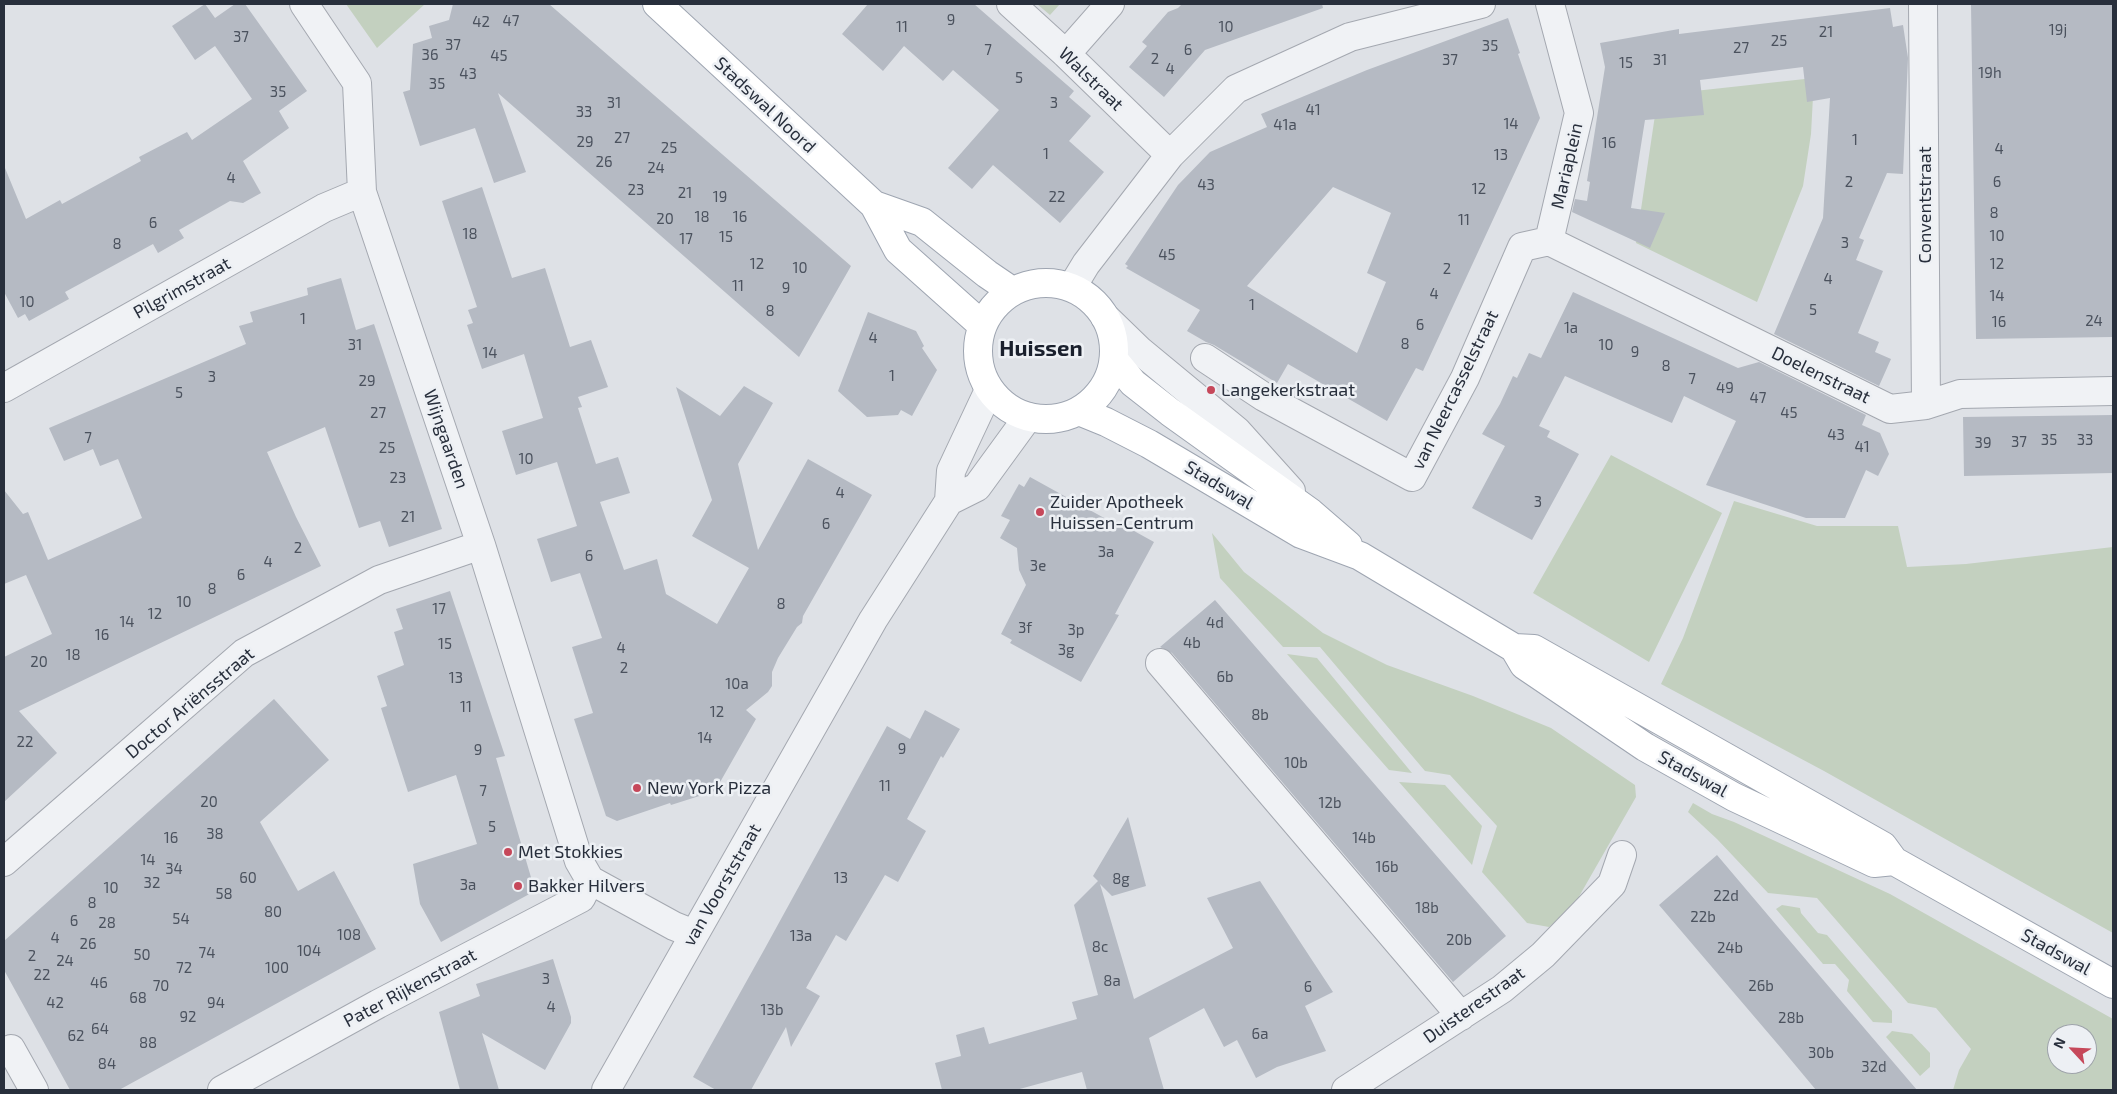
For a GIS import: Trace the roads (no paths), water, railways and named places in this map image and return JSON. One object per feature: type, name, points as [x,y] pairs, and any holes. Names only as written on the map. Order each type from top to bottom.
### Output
[{"type":"main road","name":"Stadswal Noord","points":[[657,4],[874,205],[898,250],[982,325]]},
{"type":"main road","name":"Stadswal Noord","points":[[874,205],[922,222],[987,274],[1012,291]]},
{"type":"main road","points":[[1052,282],[1072,287],[1091,299],[1106,316],[1113,338],[1114,360],[1110,375],[1092,401],[1079,411],[1054,419],[1028,417],[1006,407],[989,390],[980,369],[978,347],[982,325],[1000,300],[1012,291],[1032,284],[1052,282]]},
{"type":"main road","name":"Stadswal","points":[[1114,360],[1133,383],[1170,412],[1311,513],[1360,556]]},
{"type":"main road","name":"Stadswal","points":[[1079,411],[1106,422],[1149,444],[1301,534],[1360,556],[1514,648],[1524,665],[1644,747],[1734,797],[1874,863],[1894,861],[2113,984]]},
{"type":"street","name":"Wijngaarden","points":[[304,4],[357,83],[362,192],[481,545],[579,861],[590,880]]},
{"type":"street","name":"Walstraat","points":[[1011,4],[1066,54],[1170,155]]},
{"type":"street","points":[[1066,54],[1110,4]]},
{"type":"street","points":[[1072,287],[1086,264],[1170,155],[1236,89],[1350,37],[1481,4]]},
{"type":"street","name":"Mariaplein","points":[[1550,4],[1579,113],[1550,241]]},
{"type":"street","name":"Conventstraat","points":[[1923,4],[1926,405]]},
{"type":"street","name":"Pilgrimstraat","points":[[4,388],[324,208],[362,192]]},
{"type":"street","name":"van Neercasselstraat","points":[[1205,358],[1264,398],[1412,477],[1465,378],[1522,247],[1550,241]]},
{"type":"street","name":"Doelenstraat","points":[[1550,241],[1890,409],[1926,405],[1960,394],[2113,391]]},
{"type":"street","name":"Stadswal","points":[[1106,316],[1139,350],[1237,431],[1311,513]]},
{"type":"street","name":"van Voorststraat","points":[[606,1090],[873,620],[949,501],[951,471],[989,390]]},
{"type":"street","points":[[949,501],[977,487],[1028,417]]},
{"type":"street","name":"Doctor Ariënsstraat","points":[[4,862],[244,653],[379,580],[481,545]]},
{"type":"street","points":[[1160,664],[1461,1016]]},
{"type":"street","name":"Duisterestraat","points":[[1346,1090],[1502,989],[1543,955],[1612,884],[1622,855]]},
{"type":"street","points":[[590,880],[674,926],[694,934]]},
{"type":"street","name":"Pater Rijkenstraat","points":[[222,1090],[378,1004],[581,898],[590,880]]},
{"type":"street","points":[[11,1049],[34,1090]]},
{"type":"place","name":"Langekerkstraat","points":[[1211,390]]},
{"type":"place","name":"Zuider Apotheek Huissen-Centrum","points":[[1040,512]]},
{"type":"place","name":"New York Pizza","points":[[637,788]]},
{"type":"place","name":"Met Stokkies","points":[[508,852]]},
{"type":"place","name":"Bakker Hilvers","points":[[518,886]]},
{"type":"district","name":"Huissen","points":[[1041,349]]}]
